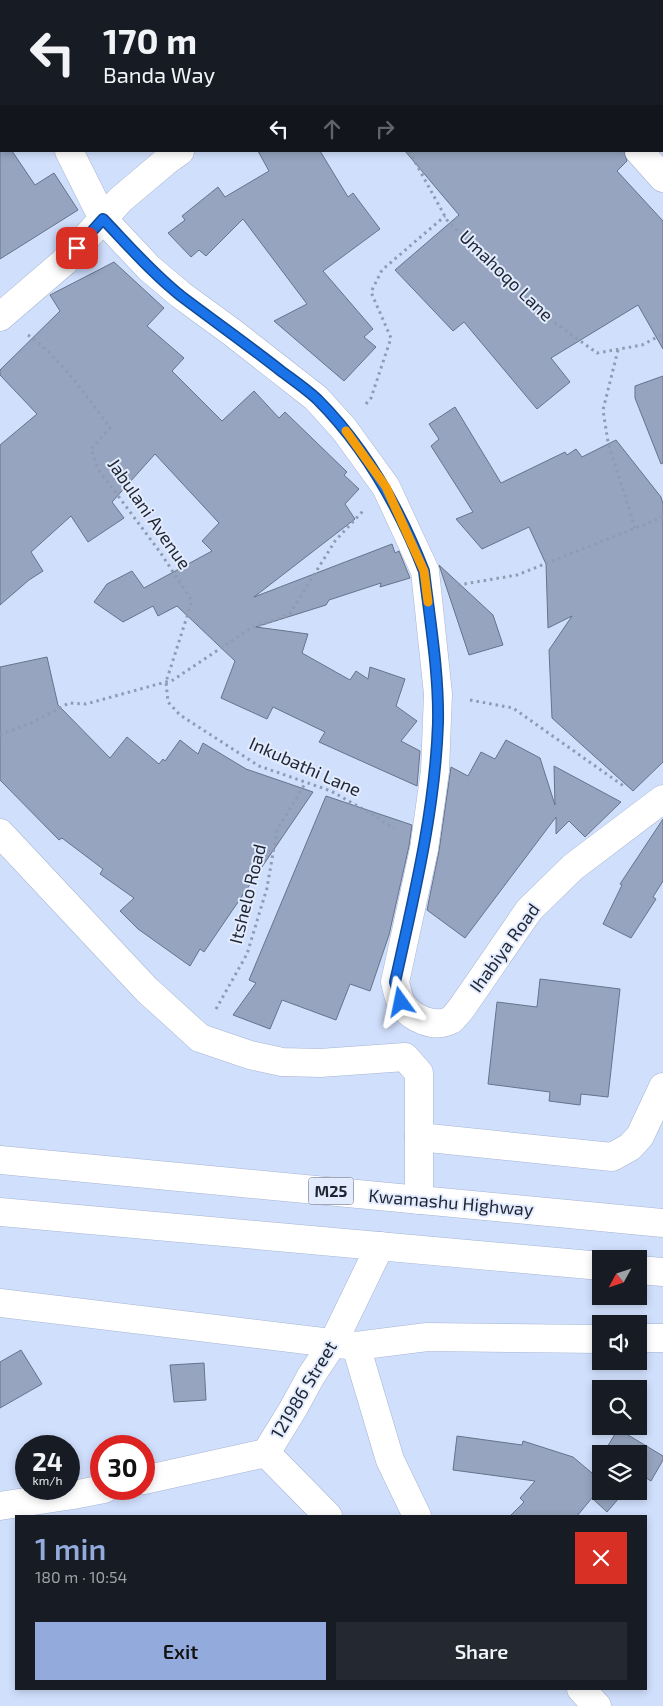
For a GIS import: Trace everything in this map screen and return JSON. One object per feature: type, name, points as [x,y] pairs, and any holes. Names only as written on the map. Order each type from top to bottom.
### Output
[{"type":"street","points":[[70,152],[103,219],[149,268],[174,290],[316,398],[344,429],[386,487],[424,571],[438,694],[435,772],[424,849]]},
{"type":"street","points":[[1,317],[64,262],[120,200],[179,152]]},
{"type":"street","points":[[640,152],[663,178]]},
{"type":"street","name":"Ihabiya Road","points":[[424,849],[395,982],[401,1002],[409,1013],[424,1021],[440,1023],[451,1020],[461,1009],[529,910],[573,867],[658,803]]},
{"type":"street","points":[[5,850],[147,990],[200,1038],[250,1055],[282,1062],[320,1063],[405,1057],[419,1073],[419,1200]]},
{"type":"street","points":[[419,1137],[612,1157],[630,1147],[640,1136],[663,1087]]},
{"type":"street","name":"Kwamashu Highway","points":[[0,1160],[663,1223]]},
{"type":"street","points":[[0,1212],[592,1265]]},
{"type":"street","name":"121986 Street","points":[[327,1515],[266,1453],[311,1376],[345,1345],[380,1246]]},
{"type":"street","points":[[648,1271],[663,1272]]},
{"type":"street","points":[[0,1303],[345,1345],[427,1337],[592,1338]]},
{"type":"street","points":[[647,1338],[663,1338]]},
{"type":"street","points":[[345,1345],[390,1460],[416,1515]]},
{"type":"street","points":[[155,1478],[266,1453]]},
{"type":"street","points":[[0,1506],[90,1492]]},
{"type":"street","points":[[581,1690],[597,1706]]},
{"type":"path","name":"Umahoqo Lane","points":[[410,152],[448,220],[540,312],[596,353],[642,345],[663,334]]},
{"type":"path","points":[[344,429],[371,398],[391,338],[371,292],[382,270],[445,216]]},
{"type":"path","name":"Jabulani Avenue","points":[[1,317],[38,341],[80,387],[110,428],[91,448],[98,469],[160,552],[192,601],[166,682]]},
{"type":"path","points":[[618,350],[603,410],[608,442],[635,528]]},
{"type":"path","points":[[0,735],[32,724],[69,703],[86,704],[173,680],[251,628],[289,615],[335,540],[386,487]]},
{"type":"path","points":[[427,590],[517,575],[663,517]]},
{"type":"path","name":"Inkubathi Lane","points":[[166,682],[168,702],[180,715],[258,766],[331,791],[424,849]]},
{"type":"path","points":[[438,694],[513,708],[658,803]]},
{"type":"path","name":"Itshelo Road","points":[[200,1038],[247,954],[268,888],[277,830],[306,782]]},
{"type":"building","points":[[0,152],[13,152],[35,185],[54,173],[78,210],[0,259]]},
{"type":"building","points":[[259,152],[321,152],[348,197],[353,193],[380,229],[323,271],[373,329],[364,337],[376,347],[344,381],[274,321],[307,304],[243,219],[206,256],[199,250],[191,257],[168,233],[185,220],[182,216],[218,187],[225,197],[269,171]]},
{"type":"building","points":[[406,152],[624,152],[627,161],[617,171],[663,221],[663,349],[638,305],[551,358],[570,382],[537,409],[464,322],[453,331],[395,270],[459,215]]},
{"type":"building","points":[[114,262],[164,308],[147,326],[184,358],[172,371],[222,421],[254,391],[279,418],[285,412],[347,472],[344,475],[359,489],[345,504],[355,519],[254,597],[392,544],[395,553],[399,551],[410,578],[380,587],[381,583],[329,600],[326,605],[256,627],[308,634],[302,653],[350,680],[356,671],[368,679],[370,667],[405,679],[396,706],[417,721],[401,741],[420,751],[417,786],[319,742],[325,732],[273,707],[267,719],[221,698],[235,661],[177,606],[158,616],[153,606],[123,622],[94,602],[107,584],[132,571],[144,588],[212,551],[202,541],[219,523],[155,454],[112,502],[124,518],[88,542],[71,516],[31,552],[43,571],[29,580],[0,605],[0,445],[37,414],[0,375],[0,370],[60,311],[50,295]]},
{"type":"building","points":[[663,376],[663,463],[661,464],[635,398],[635,386]]},
{"type":"building","points":[[455,407],[501,483],[565,452],[567,455],[576,449],[582,457],[616,440],[661,497],[663,504],[663,762],[633,791],[552,718],[549,650],[572,616],[548,628],[546,564],[529,527],[482,549],[456,519],[473,512],[431,446],[439,439],[429,424]]},
{"type":"building","points":[[439,565],[493,615],[503,645],[469,655]]},
{"type":"building","points":[[47,657],[58,705],[110,758],[127,737],[159,764],[163,759],[165,761],[180,740],[198,754],[203,743],[246,769],[313,792],[204,952],[200,949],[190,966],[138,929],[120,911],[134,898],[100,874],[103,869],[62,838],[59,840],[0,780],[0,667]]},
{"type":"building","points":[[506,740],[540,758],[555,805],[554,766],[621,802],[585,837],[569,821],[556,834],[556,817],[465,938],[427,910],[439,851],[451,767],[468,776],[481,752],[495,759]]},
{"type":"building","points":[[326,796],[412,825],[389,935],[370,991],[350,984],[336,1020],[282,1000],[270,1029],[233,1015],[256,983],[249,980]]},
{"type":"building","points":[[663,819],[663,881],[653,897],[656,899],[631,938],[603,924],[622,885],[620,884]]},
{"type":"building","points":[[540,979],[620,989],[608,1097],[581,1094],[580,1105],[549,1101],[550,1092],[488,1084],[497,1002],[537,1007]]},
{"type":"building","points":[[21,1350],[42,1384],[0,1408],[0,1362]]},
{"type":"building","points":[[204,1363],[206,1400],[174,1402],[170,1365]]},
{"type":"building","points":[[614,1435],[628,1435],[645,1445],[608,1445]]},
{"type":"building","points":[[457,1436],[522,1445],[523,1441],[573,1457],[592,1473],[592,1498],[578,1515],[511,1515],[524,1502],[520,1498],[535,1481],[453,1470]]},
{"type":"building","points":[[647,1446],[663,1456],[663,1460],[651,1481],[647,1478]]},
{"type":"building","points":[[594,1500],[617,1500],[607,1512]]},
{"type":"slow traffic","points":[[346,431],[386,487],[418,554],[424,571],[428,602]]},
{"type":"route","points":[[77,248],[103,219],[149,268],[181,295],[316,398],[344,429],[386,487],[418,554],[424,571],[438,694],[438,721],[435,772],[424,849],[395,982],[401,1002]]}]
